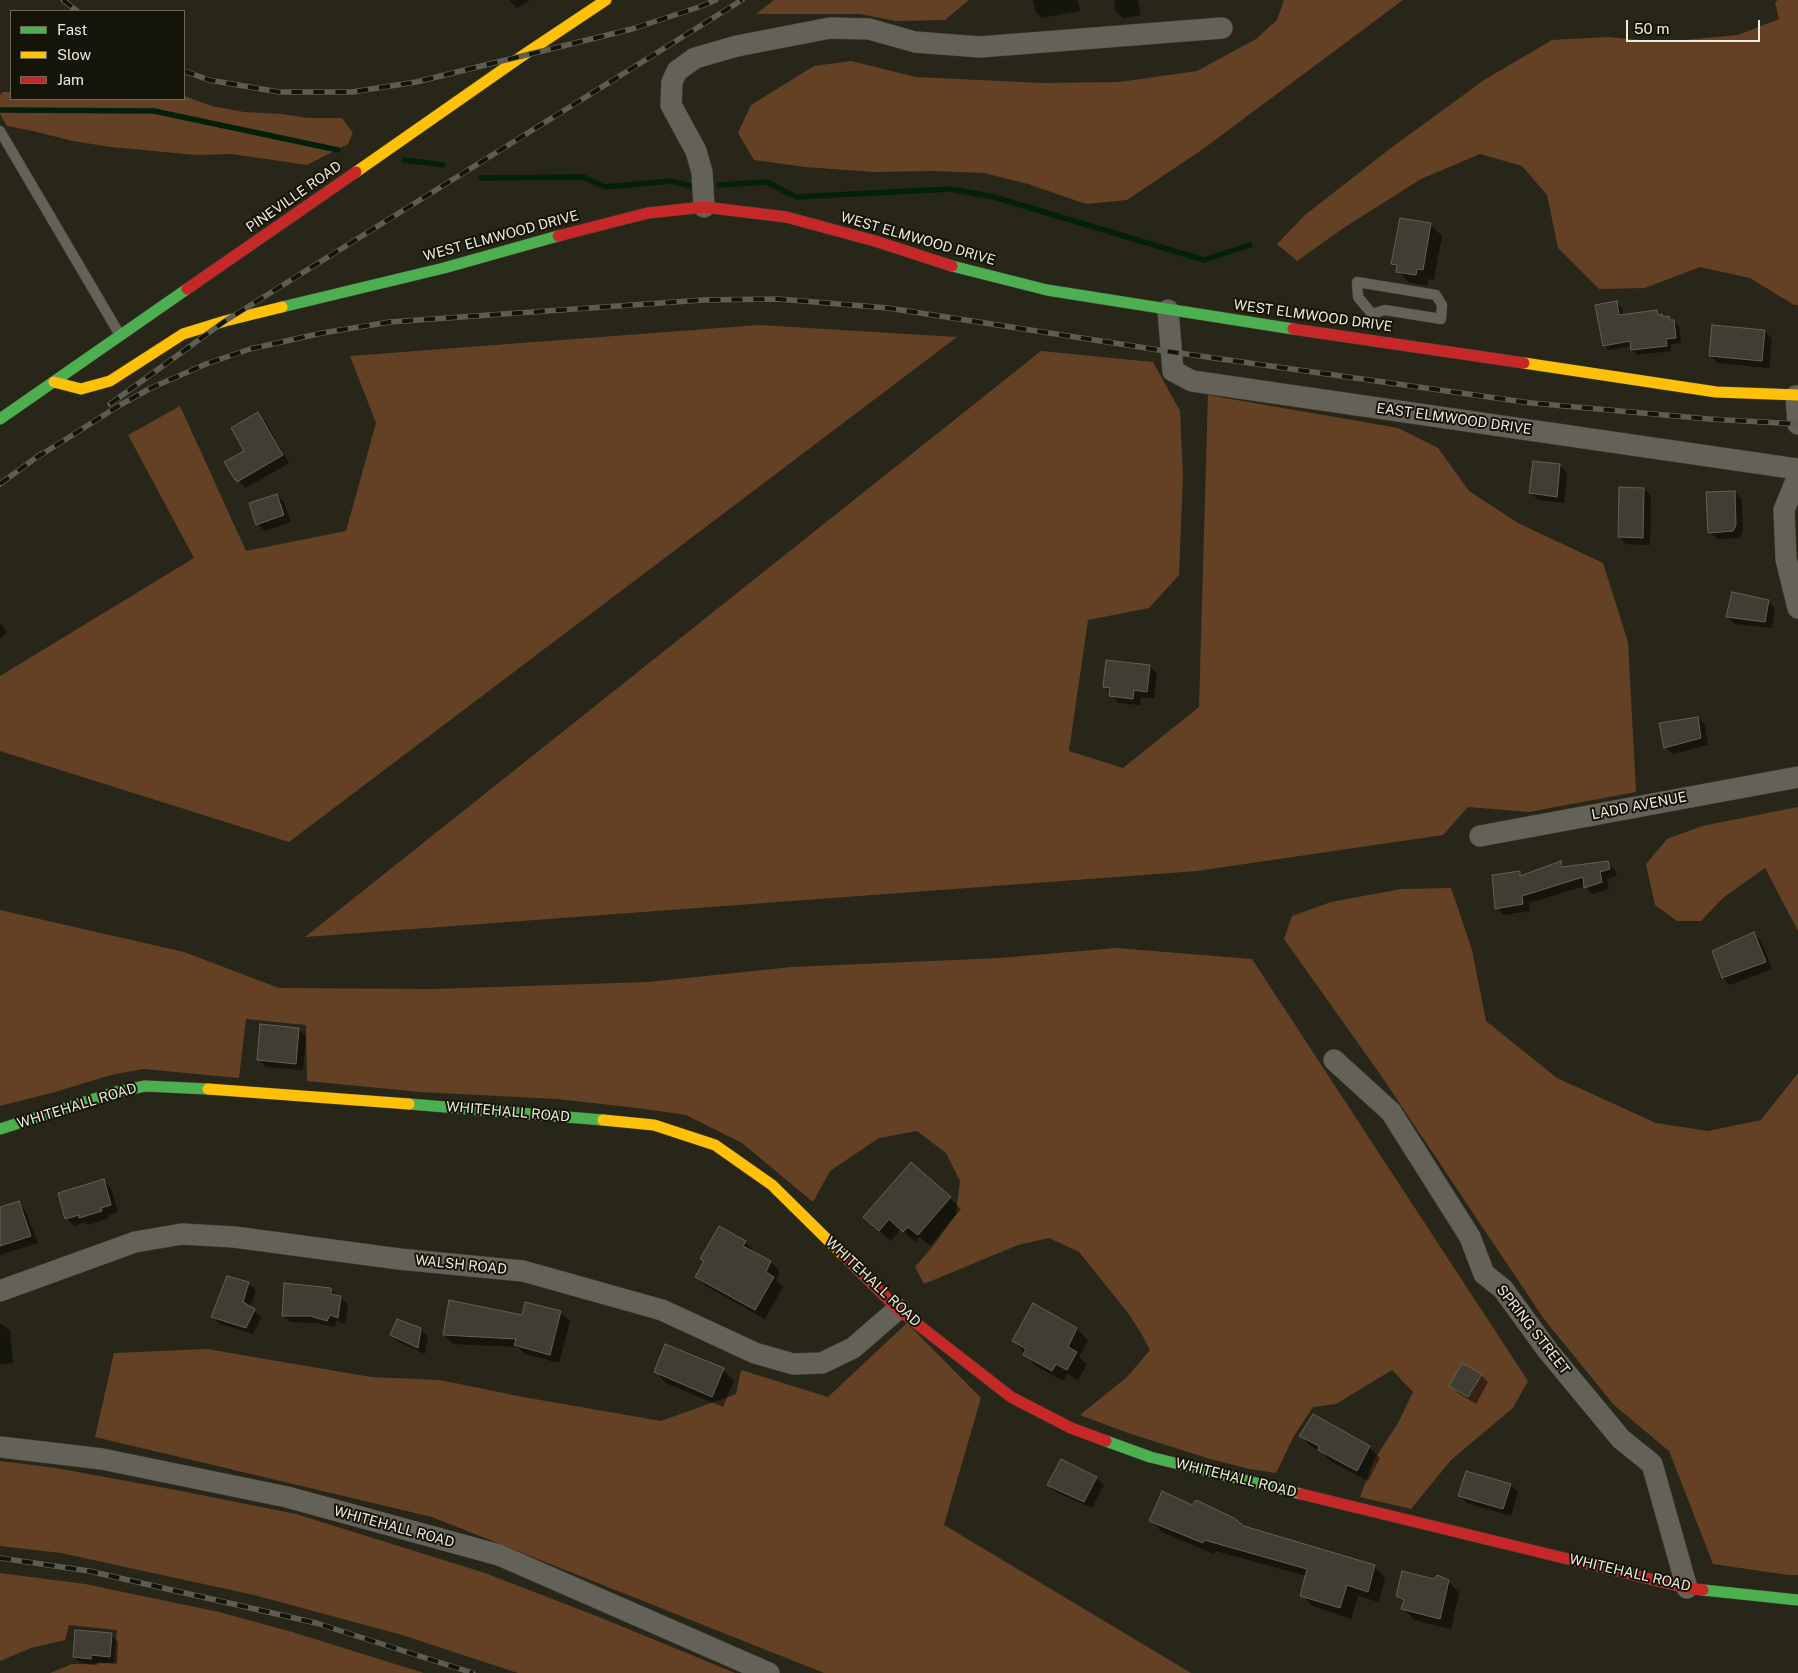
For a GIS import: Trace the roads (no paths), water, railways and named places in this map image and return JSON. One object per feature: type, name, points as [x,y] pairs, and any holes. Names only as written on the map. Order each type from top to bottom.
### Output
[{"type":"street","name":"PINEVILLE ROAD","points":[[0,419],[525,54],[606,0]]},
{"type":"street","points":[[704,207],[702,172],[696,151],[671,105],[672,82],[676,71],[695,58],[737,46],[830,28],[868,29],[915,42],[980,47],[1222,28]]},
{"type":"street","name":"WEST ELMWOOD DRIVE","points":[[54,382],[81,389],[89,387],[110,381],[183,334],[444,268],[567,233],[639,215],[704,207],[786,217],[875,241],[967,271],[1047,290],[1168,310],[1369,327],[1716,392],[1797,396]]},
{"type":"street","name":"EAST ELMWOOD DRIVE","points":[[1168,310],[1173,371],[1192,381],[1798,469]]},
{"type":"street","points":[[1797,396],[1798,424]]},
{"type":"street","points":[[1798,476],[1784,510],[1786,559],[1798,608]]},
{"type":"street","name":"LADD AVENUE","points":[[1480,836],[1798,776]]},
{"type":"street","name":"SPRING STREET","points":[[1334,1060],[1391,1112],[1470,1237],[1484,1274],[1503,1290],[1548,1351],[1621,1439],[1652,1464],[1687,1588]]},
{"type":"street","name":"WHITEHALL ROAD","points":[[0,1129],[116,1092],[144,1086],[177,1086],[480,1109],[654,1125],[714,1146],[772,1185],[898,1309],[1011,1397],[1072,1428],[1150,1457],[1687,1588],[1798,1600]]},
{"type":"street","name":"WALSH ROAD","points":[[0,1291],[135,1242],[182,1234],[234,1237],[399,1259],[523,1271],[662,1310],[755,1353],[793,1364],[822,1363],[853,1348],[898,1309]]},
{"type":"street","name":"WHITEHALL ROAD","points":[[0,1447],[102,1460],[287,1498],[499,1555],[769,1673]]},
{"type":"lane","points":[[0,131],[121,336]]},
{"type":"lane","points":[[1356,282],[1436,295],[1442,305],[1441,319],[1385,310],[1369,327],[1358,297],[1356,282]]},
{"type":"waterway","points":[[1,110],[154,111],[338,150]]},
{"type":"waterway","points":[[405,160],[443,165]]},
{"type":"waterway","points":[[481,178],[583,177],[605,187],[671,181],[695,187]]},
{"type":"waterway","points":[[719,185],[767,182],[796,197],[950,189],[994,197],[1204,260],[1250,245]]},
{"type":"railway","points":[[63,0],[76,10]]},
{"type":"railway","points":[[185,71],[209,80],[279,92],[352,92],[416,82],[632,29],[716,0]]},
{"type":"railway","points":[[110,404],[225,321],[742,0]]},
{"type":"railway","points":[[36,458],[120,405],[151,388],[206,364],[250,349],[322,333],[390,322],[703,300],[778,299],[888,308],[1172,352],[1531,403],[1709,419],[1798,424]]},
{"type":"railway","points":[[0,484],[41,454]]},
{"type":"railway","points":[[0,1558],[89,1571],[316,1623],[473,1673]]}]
